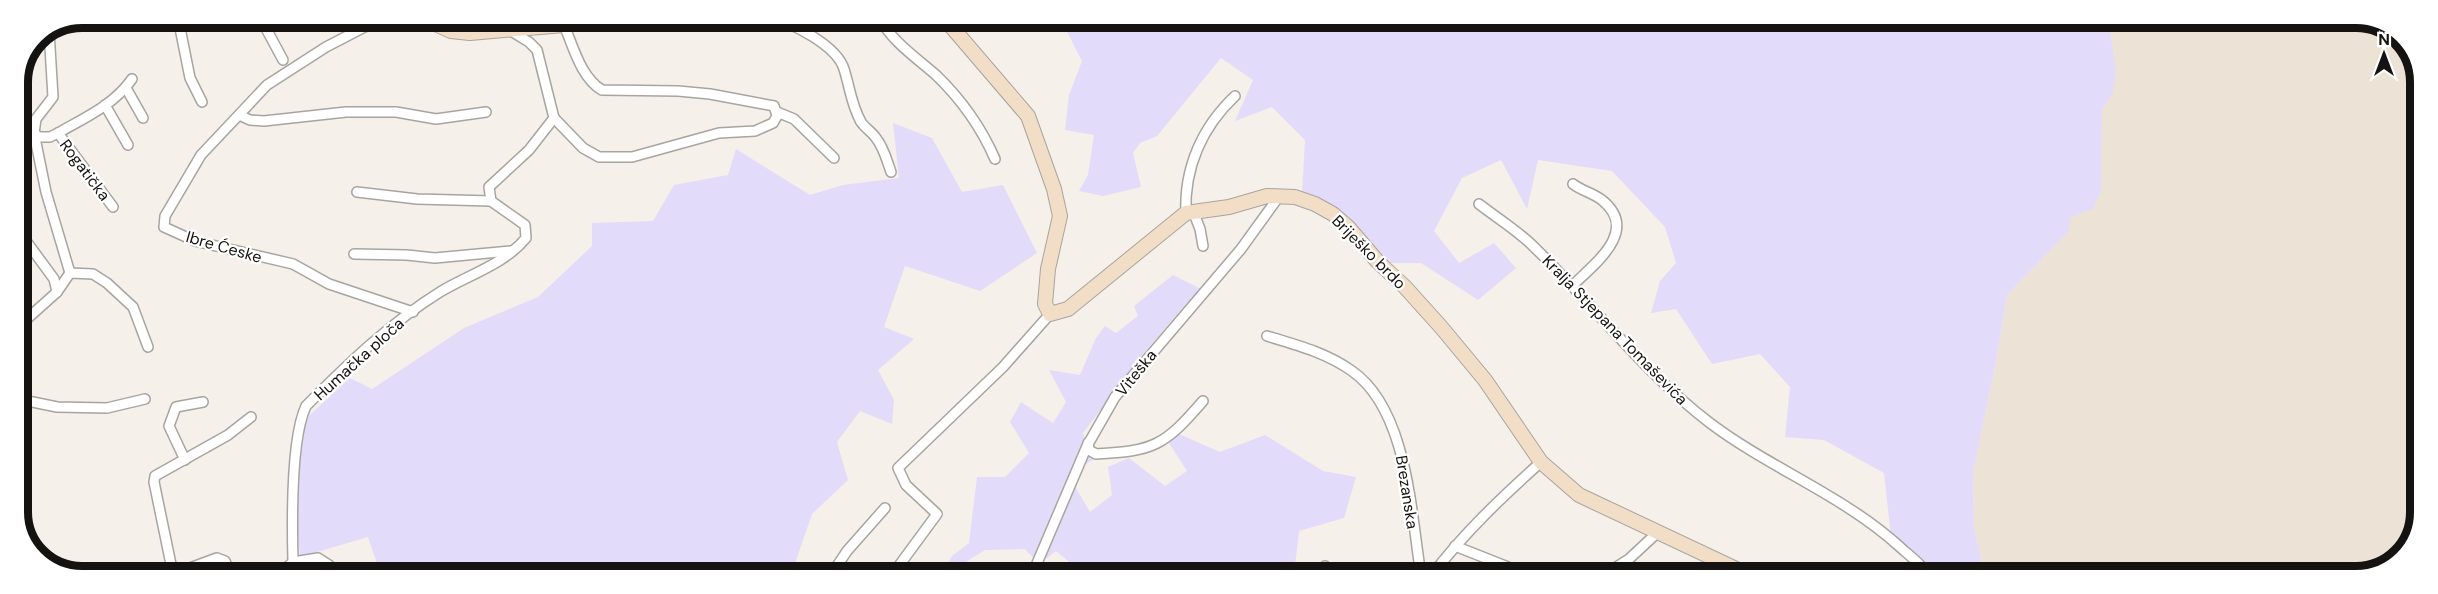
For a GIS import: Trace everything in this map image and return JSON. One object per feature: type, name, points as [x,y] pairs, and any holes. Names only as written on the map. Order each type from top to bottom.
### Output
[{"type":"street","points":[[180,28],[190,78],[202,102]]},
{"type":"street","points":[[266,28],[283,60]]},
{"type":"street","name":"Ibre Ćeske","points":[[363,28],[326,47],[267,85],[201,155],[165,216],[164,227],[195,241],[241,254],[292,264],[329,284],[413,312]]},
{"type":"street","points":[[444,28],[470,33],[530,28]]},
{"type":"street","points":[[565,28],[583,69],[594,84],[602,90],[678,91],[771,105],[777,112],[794,119],[834,158]]},
{"type":"street","points":[[795,28],[811,35],[837,55],[844,67],[850,98],[862,124],[876,137],[891,172]]},
{"type":"street","points":[[886,28],[972,114],[995,159]]},
{"type":"street","points":[[954,28],[1028,116],[1054,189],[1060,216],[1048,269],[1045,303],[1050,314]]},
{"type":"street","points":[[508,30],[529,42],[537,50],[554,118],[583,148],[599,157],[632,157],[719,133],[755,131],[773,123],[777,112]]},
{"type":"street","points":[[34,133],[36,119],[50,104],[53,97],[49,40]]},
{"type":"street","name":"Rogatička","points":[[34,133],[39,137],[50,137],[58,133],[105,105],[126,88],[132,79]]},
{"type":"street","points":[[126,88],[143,118]]},
{"type":"street","points":[[1203,246],[1200,229],[1189,212],[1185,194],[1190,169],[1198,146],[1223,108],[1235,96]]},
{"type":"street","points":[[105,105],[128,145]]},
{"type":"street","points":[[238,115],[250,120],[264,121],[345,112],[396,112],[436,119],[486,112]]},
{"type":"street","points":[[491,201],[489,187],[529,150],[554,118]]},
{"type":"street","name":"Rogatička","points":[[34,133],[46,192],[70,273]]},
{"type":"street","name":"Rogatička","points":[[58,133],[113,207]]},
{"type":"street","points":[[1572,286],[1610,248],[1618,227],[1618,221],[1609,207],[1573,184]]},
{"type":"street","points":[[354,254],[435,258],[516,250],[526,238],[525,225],[491,201],[417,199],[357,192]]},
{"type":"street","name":"Briješko brdo","points":[[1189,212],[1229,207],[1267,196],[1280,195],[1315,204],[1333,214],[1348,227],[1463,353],[1485,380],[1541,462],[1579,495],[1729,566]]},
{"type":"street","name":"Viteška","points":[[1036,566],[1088,443],[1115,397],[1226,267],[1280,195]]},
{"type":"street","name":"Kralja Stjepana Tomaševića","points":[[1479,204],[1532,245],[1670,390],[1711,423],[1767,462],[1817,487],[1851,508],[1886,535],[1919,566]]},
{"type":"street","points":[[899,566],[937,514],[906,485],[898,468],[1003,367],[1050,314],[1068,309],[1189,212]]},
{"type":"street","points":[[28,244],[54,279],[57,292]]},
{"type":"street","name":"Humačka ploča","points":[[293,562],[292,523],[300,419],[306,406],[387,330],[439,292],[516,250]]},
{"type":"street","points":[[29,318],[57,292],[70,273],[93,274],[107,283],[133,307],[147,347]]},
{"type":"street","name":"Brezanska","points":[[1268,336],[1315,351],[1353,371],[1374,394],[1400,448],[1406,473],[1420,566]]},
{"type":"street","points":[[29,401],[57,407],[107,408],[145,399]]},
{"type":"street","points":[[1088,443],[1089,450],[1096,454],[1145,449],[1161,442],[1203,401]]},
{"type":"street","points":[[185,460],[169,426],[176,407],[203,402]]},
{"type":"street","points":[[170,566],[154,479],[157,473],[228,435],[251,417]]},
{"type":"street","points":[[1439,566],[1492,506],[1541,462]]},
{"type":"street","points":[[837,566],[847,551],[885,508]]},
{"type":"street","points":[[1618,566],[1629,559],[1657,533]]},
{"type":"street","points":[[1455,546],[1505,566]]},
{"type":"street","points":[[288,566],[293,562],[312,557],[322,559],[330,566]]},
{"type":"street","points":[[196,566],[217,558],[225,561],[227,566]]},
{"type":"shaded area","points":[[1065,28],[2111,28],[2116,71],[2112,95],[2102,110],[2101,191],[2093,209],[2071,217],[2068,232],[2007,295],[1996,362],[1973,472],[1974,528],[1983,566],[1921,566],[1891,536],[1884,473],[1824,440],[1785,437],[1790,387],[1760,354],[1712,364],[1676,309],[1651,313],[1660,281],[1676,263],[1665,227],[1612,171],[1538,160],[1527,209],[1501,160],[1462,178],[1434,231],[1459,263],[1494,243],[1516,268],[1478,300],[1421,263],[1378,263],[1302,194],[1305,140],[1272,107],[1235,121],[1253,80],[1221,58],[1157,136],[1140,143],[1133,153],[1141,187],[1103,196],[1079,191],[1088,175],[1094,135],[1065,130],[1069,95],[1082,61]]},
{"type":"shaded area","points":[[2082,28],[2356,28],[2373,31],[2391,42],[2402,55],[2408,68],[2409,79],[2410,512],[2405,532],[2396,547],[2373,563],[2356,566],[1983,566],[1974,528],[1973,472],[1996,362],[2007,295],[2068,232]]},
{"type":"shaded area","points":[[893,123],[932,138],[962,192],[1003,185],[1037,253],[980,291],[905,266],[884,327],[914,339],[878,370],[894,400],[892,424],[860,411],[837,442],[848,480],[812,514],[794,566],[378,566],[368,537],[300,557],[296,503],[301,423],[350,378],[372,389],[464,328],[538,297],[592,246],[592,223],[653,221],[674,185],[728,175],[736,149],[810,195],[843,185],[899,178]]},
{"type":"shaded area","points":[[1173,275],[1211,294],[1185,305],[1148,348],[1083,433],[1093,460],[1074,471],[1073,483],[1090,512],[1112,495],[1108,467],[1129,458],[1165,486],[1187,471],[1169,443],[1179,434],[1220,452],[1265,435],[1323,471],[1356,477],[1344,518],[1299,531],[1295,566],[1074,566],[1056,551],[1039,564],[1025,549],[985,550],[959,566],[946,566],[952,556],[969,543],[977,477],[1005,477],[1029,453],[1010,422],[1021,402],[1053,423],[1066,402],[1049,370],[1080,375],[1096,338],[1105,326],[1116,333],[1138,316],[1134,306]]}]
